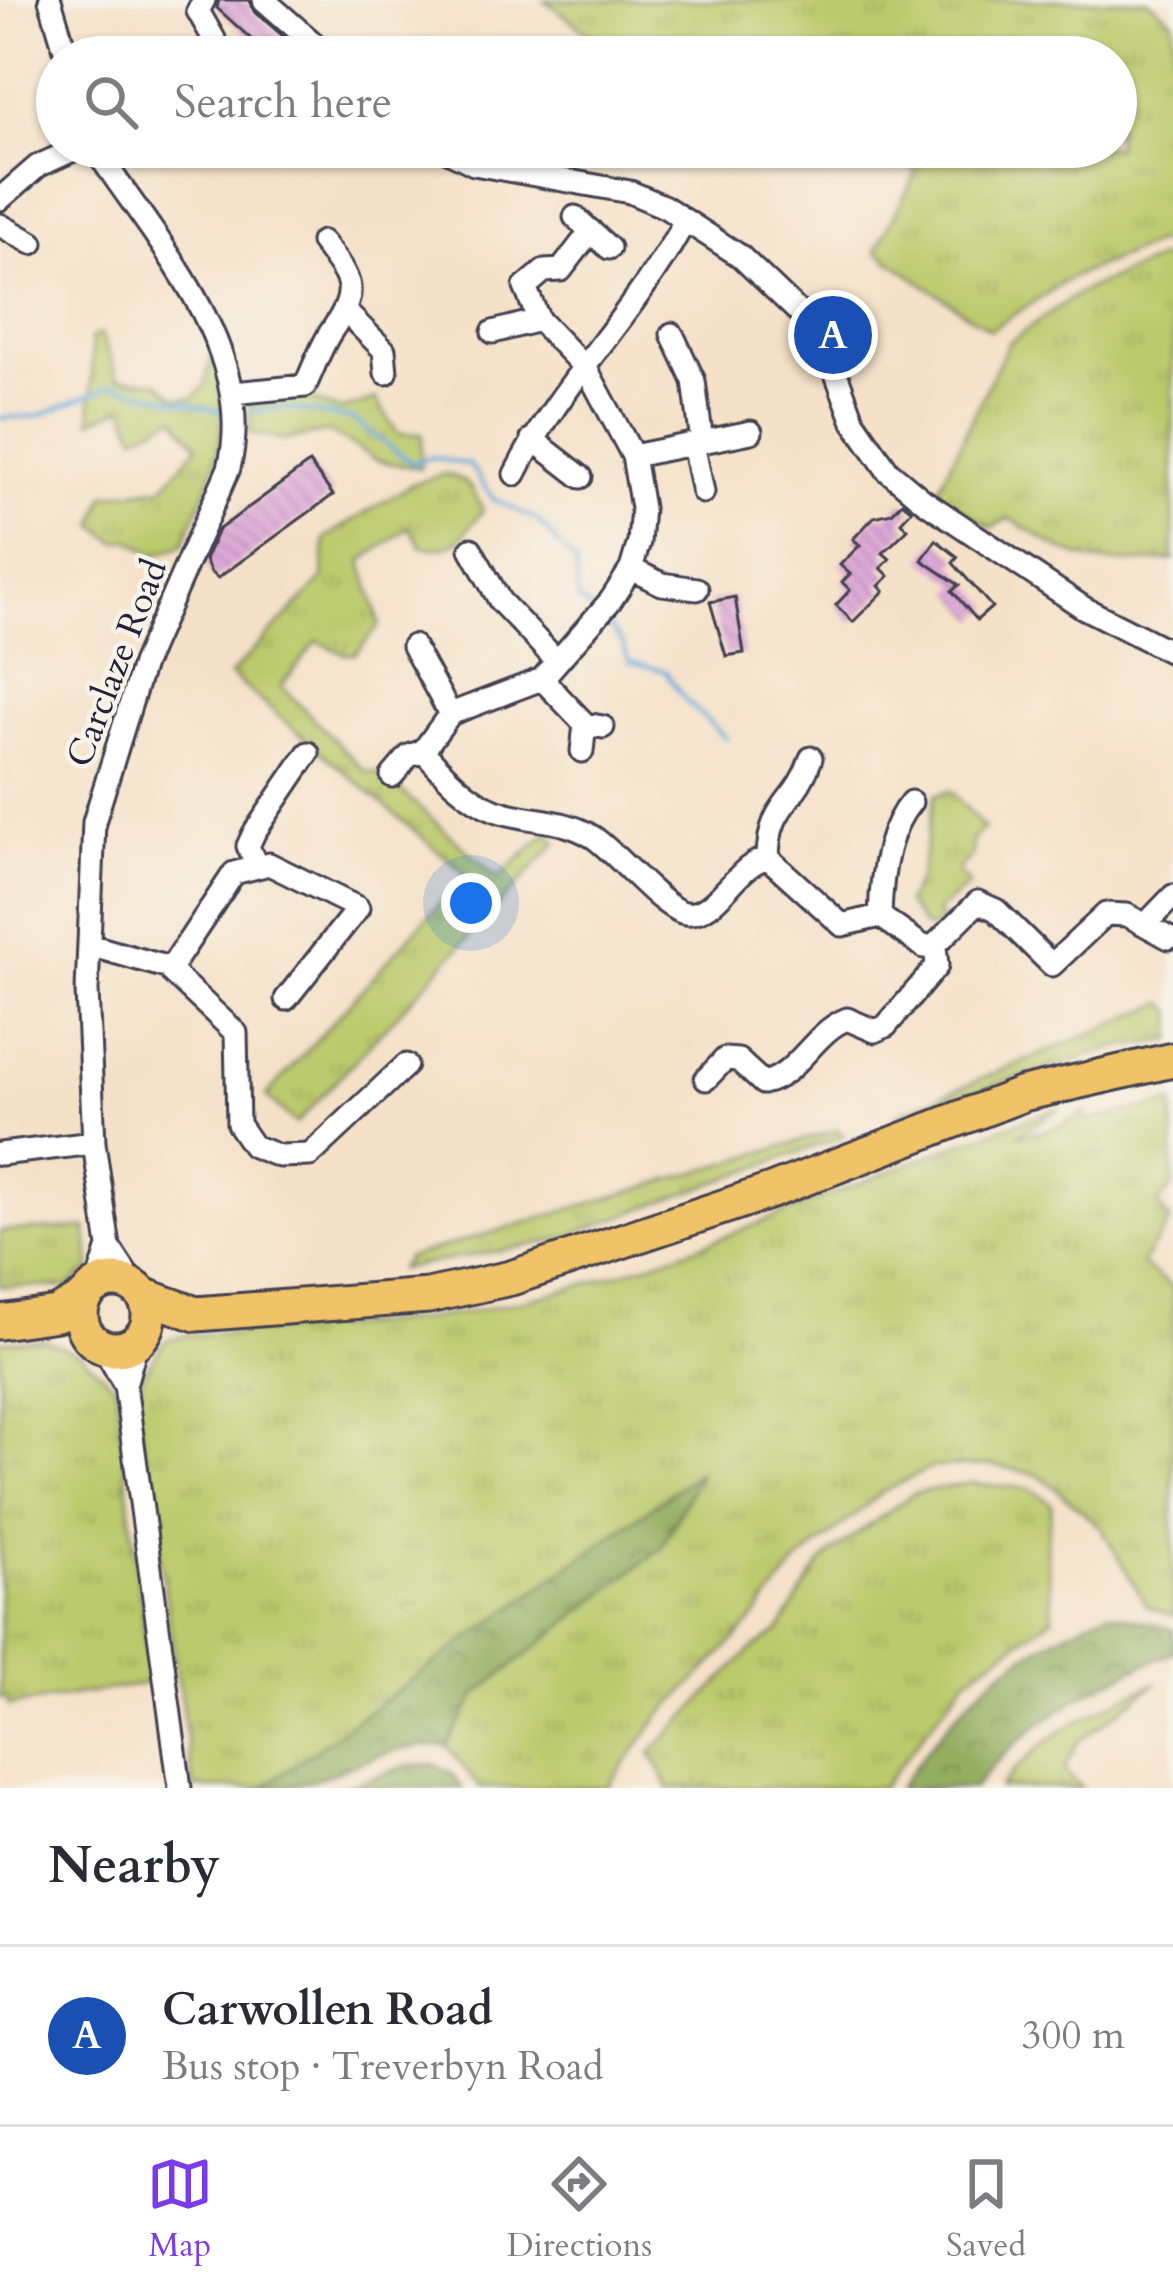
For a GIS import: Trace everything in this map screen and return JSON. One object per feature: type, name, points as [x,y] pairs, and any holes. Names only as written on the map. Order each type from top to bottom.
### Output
[{"type":"highway","points":[[16,1322],[65,1327],[119,1350],[196,1314],[428,1296],[512,1278],[771,1191],[1024,1094],[1173,1060]]},
{"type":"highway","points":[[16,1322],[113,1280],[196,1314]]},
{"type":"highway","points":[[139,1291],[150,1316],[141,1338]]},
{"type":"highway","points":[[91,1292],[81,1319],[98,1344]]},
{"type":"street","points":[[50,0],[61,36]]},
{"type":"street","points":[[204,0],[198,11],[212,36]]},
{"type":"street","points":[[265,0],[305,36]]},
{"type":"street","points":[[0,199],[36,168]]},
{"type":"street","name":"Carclaze Road","points":[[108,168],[198,307],[222,353],[233,393],[235,443],[229,468],[143,664],[94,822],[89,945],[94,1143],[109,1246],[139,1291]]},
{"type":"street","points":[[496,168],[630,192],[740,256],[809,322],[854,422],[888,471],[924,501],[1084,608],[1173,653]]},
{"type":"street","points":[[515,474],[532,439],[587,370],[684,222]]},
{"type":"street","points":[[392,776],[409,756],[423,751],[450,714],[550,670],[598,616],[631,569],[642,508],[633,456],[587,370],[538,320],[525,287],[544,271],[561,270],[583,224],[609,248]]},
{"type":"street","points":[[0,225],[32,243]]},
{"type":"street","points":[[233,393],[305,386],[346,312],[348,276],[322,242]]},
{"type":"street","points":[[346,312],[384,350],[384,379]]},
{"type":"street","points":[[494,332],[538,320]]},
{"type":"street","points":[[673,334],[694,381],[703,492]]},
{"type":"street","points":[[633,456],[751,432]]},
{"type":"street","points":[[532,439],[572,479]]},
{"type":"street","points":[[471,549],[500,601],[594,726],[582,751]]},
{"type":"street","points":[[631,569],[676,589],[697,589]]},
{"type":"street","points":[[412,646],[450,714]]},
{"type":"street","points":[[423,751],[453,783],[494,809],[576,826],[614,850],[671,907],[687,914],[704,909],[742,869],[769,858]]},
{"type":"street","points":[[256,866],[248,846],[308,753]]},
{"type":"street","points":[[811,758],[804,780],[769,824],[769,858],[842,925],[880,916],[924,947],[935,945],[978,902],[996,910],[1052,965],[1106,914],[1147,923],[1169,938]]},
{"type":"street","points":[[880,916],[884,872],[900,815],[911,802]]},
{"type":"street","points":[[170,969],[234,874],[256,866],[289,870],[358,908],[286,999]]},
{"type":"street","points":[[1147,923],[1173,896]]},
{"type":"street","points":[[89,945],[170,969],[236,1033],[238,1124],[253,1146],[279,1156],[310,1155],[406,1065]]},
{"type":"street","points":[[706,1079],[725,1059],[738,1060],[763,1083],[776,1080],[834,1024],[847,1019],[863,1030],[886,1026],[937,966],[935,945]]},
{"type":"street","points":[[0,1154],[94,1143]]},
{"type":"street","name":"Carclaze Road","points":[[91,1292],[109,1246]]},
{"type":"street","points":[[125,1385],[141,1338]]},
{"type":"street","points":[[98,1344],[125,1385],[180,1788]]},
{"type":"green space","points":[[544,0],[1148,0],[1173,20],[1173,236],[1072,277],[990,330],[876,251],[917,171],[912,168],[1137,168],[1137,36],[593,36]]},
{"type":"green space","points":[[1173,253],[1173,560],[1086,558],[1053,545],[1009,518],[991,528],[937,492],[1008,343],[1080,292]]},
{"type":"green space","points":[[101,334],[118,378],[158,382],[176,397],[192,398],[204,387],[213,351],[220,379],[222,429],[212,473],[183,545],[155,555],[130,540],[116,542],[95,525],[105,495],[163,487],[198,446],[175,417],[136,436],[124,407],[91,421],[92,337]]},
{"type":"green space","points":[[302,397],[341,410],[376,399],[398,434],[422,434],[420,468],[378,461],[330,432],[285,440],[250,433],[250,404]]},
{"type":"green space","points":[[444,474],[469,486],[483,511],[460,539],[447,546],[422,547],[409,527],[362,561],[380,625],[355,654],[317,641],[281,686],[365,771],[383,775],[498,878],[548,832],[557,842],[296,1124],[266,1096],[466,874],[230,675],[323,579],[325,538],[412,484]]},
{"type":"green space","points":[[951,791],[984,828],[972,841],[972,856],[957,871],[969,885],[936,912],[943,920],[933,929],[923,926],[906,903],[920,876],[935,795]]},
{"type":"green space","points":[[1164,1003],[1173,1011],[1173,1040],[1118,1047],[895,1115]]},
{"type":"green space","points":[[1173,1103],[1173,1185],[1158,1205],[1170,1221],[1141,1264],[1173,1288],[1173,1616],[1147,1606],[1101,1527],[1040,1475],[993,1465],[933,1467],[881,1493],[798,1562],[749,1625],[656,1721],[607,1788],[480,1788],[447,1746],[476,1695],[662,1547],[697,1474],[262,1788],[194,1788],[138,1411],[141,1377],[165,1341],[187,1335],[301,1330],[451,1315],[562,1291],[705,1244],[1060,1108],[1017,1135],[1047,1131],[1086,1113],[1084,1121]]},
{"type":"green space","points":[[838,1130],[844,1136],[553,1241],[399,1269],[406,1258]]},
{"type":"green space","points":[[87,1228],[90,1269],[68,1287],[0,1286],[0,1231]]},
{"type":"green space","points":[[45,1340],[81,1355],[116,1386],[150,1683],[9,1706],[7,1697],[0,1698],[0,1341]]},
{"type":"green space","points":[[700,1472],[662,1547],[476,1695],[447,1746],[394,1751],[310,1781],[262,1788]]},
{"type":"green space","points":[[972,1483],[1031,1489],[1052,1504],[1046,1547],[1053,1618],[966,1678],[882,1788],[669,1788],[651,1753],[751,1650],[779,1631],[819,1565],[914,1493]]},
{"type":"green space","points":[[1108,1612],[1173,1629],[1173,1653],[1064,1707],[1016,1744],[974,1788],[899,1788],[946,1726],[989,1682],[1038,1648]]},
{"type":"green space","points":[[1158,1682],[1077,1743],[1064,1770],[1082,1788],[1000,1788],[1051,1739]]},
{"type":"green space","points":[[434,1764],[452,1773],[462,1788],[342,1788],[408,1765]]},
{"type":"building","points":[[219,0],[249,0],[254,11],[283,36],[248,36],[217,8]]},
{"type":"building","points":[[309,463],[333,495],[218,578],[211,573],[205,560],[218,530]]},
{"type":"building","points":[[902,502],[912,510],[901,522],[908,529],[883,553],[890,559],[881,568],[889,576],[879,586],[884,591],[853,622],[836,605],[850,590],[842,582],[850,574],[840,565],[860,545],[853,539],[874,517],[892,513]]},
{"type":"building","points":[[936,540],[958,557],[953,563],[992,607],[977,620],[952,591],[959,585],[922,560]]},
{"type":"building","points":[[735,597],[744,653],[726,656],[710,602]]},
{"type":"waterway","points":[[0,418],[39,416],[114,385],[219,411]]},
{"type":"waterway","points":[[251,411],[286,408],[352,419],[412,463],[432,457],[470,465],[493,499],[537,520],[576,564],[578,599],[594,612]]},
{"type":"waterway","points":[[603,619],[623,644],[629,661],[665,671],[684,699],[726,738]]},
{"type":"place","name":"Carwollen Road","points":[[833,335]]}]
